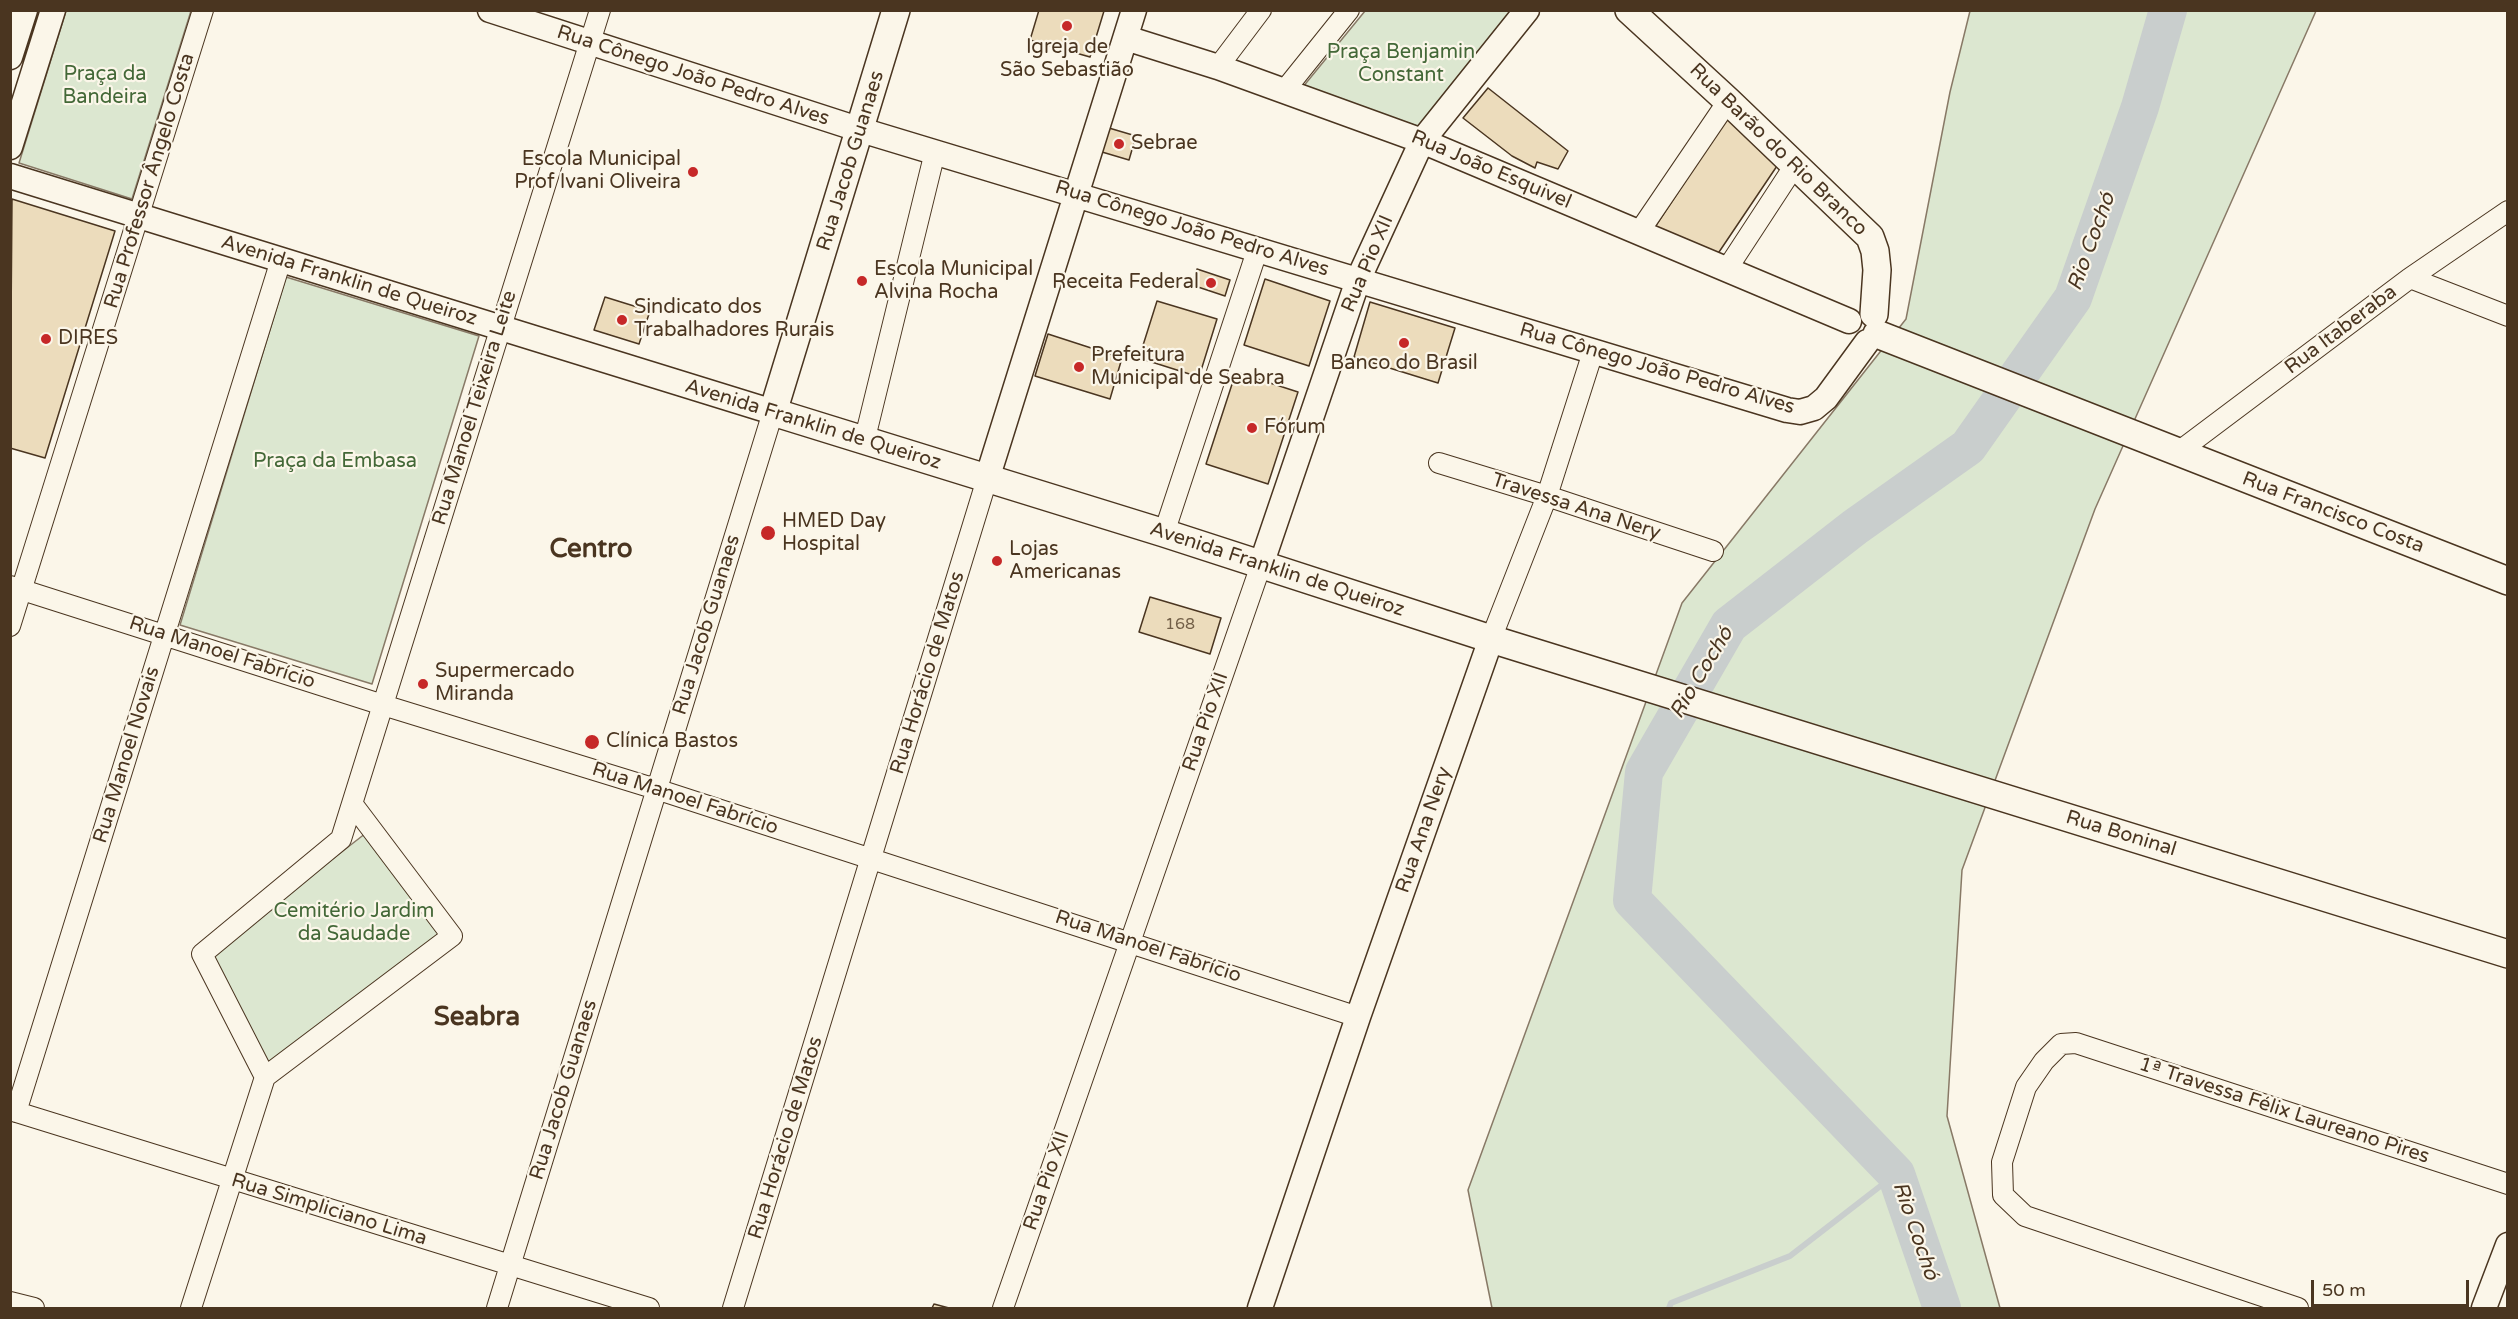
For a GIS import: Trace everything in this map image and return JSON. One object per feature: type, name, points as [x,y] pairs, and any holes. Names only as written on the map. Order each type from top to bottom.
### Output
[{"type":"main road","name":"Rua Jacob Guanaes","points":[[773,412],[896,10]]},
{"type":"main road","name":"Rua Barão do Rio Branco","points":[[1629,10],[1870,237],[1875,251],[1877,270],[1867,328]]},
{"type":"main road","name":"Rua João Esquivel","points":[[1867,328],[1901,345]]},
{"type":"main road","name":"Rua Francisco Costa","points":[[1901,345],[2508,581]]},
{"type":"main road","name":"Avenida Franklin de Queiroz","points":[[773,412],[1164,533],[1615,677]]},
{"type":"main road","name":"Rua Boninal","points":[[1615,677],[2508,954]]},
{"type":"street","points":[[10,57],[25,10]]},
{"type":"street","points":[[10,147],[53,10]]},
{"type":"street","name":"Rua Professor Ângelo Costa","points":[[10,626],[16,588],[140,216],[203,10]]},
{"type":"street","name":"Rua Cônego João Pedro Alves","points":[[490,10],[861,130],[1258,248],[1787,410],[1800,412],[1814,408],[1826,398],[1867,328]]},
{"type":"street","name":"Rua Manoel Teixeira Leite","points":[[265,1077],[202,954],[341,839],[354,806],[499,327],[600,10]]},
{"type":"street","name":"Rua Horácio de Matos","points":[[734,1308],[987,479],[1134,10]]},
{"type":"street","points":[[1218,67],[1261,10]]},
{"type":"street","points":[[1284,91],[1349,10]]},
{"type":"street","points":[[1422,141],[1527,11]]},
{"type":"street","name":"Rua João Esquivel","points":[[1126,38],[1218,67],[1422,141],[1867,328]]},
{"type":"street","points":[[1639,232],[1728,101]]},
{"type":"street","name":"Rua Pio XII","points":[[1003,1308],[1358,280],[1422,141]]},
{"type":"street","points":[[864,442],[935,152]]},
{"type":"street","points":[[1727,269],[1795,165]]},
{"type":"street","name":"Avenida Franklin de Queiroz","points":[[10,176],[773,412]]},
{"type":"street","name":"Rua Itaberaba","points":[[2168,449],[2508,211]]},
{"type":"street","points":[[1164,533],[1258,248]]},
{"type":"street","name":"Rua Manoel Novais","points":[[13,1111],[281,260]]},
{"type":"street","points":[[2410,278],[2508,316]]},
{"type":"street","name":"Rua Ana Nery","points":[[1260,1308],[1358,1017],[1491,639],[1547,496],[1593,352]]},
{"type":"street","name":"Rua Jacob Guanaes","points":[[497,1308],[773,412]]},
{"type":"street","name":"Travessa Ana Nery","points":[[1439,463],[1713,551]]},
{"type":"street","name":"Rua Manoel Fabrício","points":[[16,588],[872,858],[1358,1017]]},
{"type":"street","points":[[191,1308],[265,1077],[452,936],[354,806]]},
{"type":"street","name":"1ª Travessa Félix Laureano Pires","points":[[2298,1308],[2025,1216],[2003,1195],[2002,1162],[2026,1087],[2044,1061],[2061,1044],[2076,1043],[2508,1184]]},
{"type":"street","name":"Rua Simpliciano Lima","points":[[13,1111],[649,1308]]},
{"type":"street","points":[[2484,1308],[2508,1245]]},
{"type":"street","points":[[10,1302],[34,1308]]},
{"type":"green space","name":"Praça Benjamin Constant","points":[[1508,10],[1512,14],[1420,127],[1302,88],[1365,11]]},
{"type":"green space","name":"Praça da Bandeira","points":[[66,11],[191,11],[132,199],[19,163]]},
{"type":"green space","points":[[1970,11],[2316,11],[2095,509],[1962,870],[1947,1116],[2000,1308],[1492,1308],[1468,1190],[1682,603],[1906,319],[1950,92]]},
{"type":"green space","name":"Praça da Embasa","points":[[286,277],[479,336],[372,684],[180,625]]},
{"type":"green space","name":"Cemitério Jardim da Saudade","points":[[366,833],[443,935],[266,1069],[208,956]]},
{"type":"building","name":"Igreja de São Sebastião","points":[[1039,10],[1104,11],[1090,57],[1030,40]]},
{"type":"building","points":[[1488,88],[1568,151],[1558,169],[1537,162],[1535,168],[1512,156],[1463,118]]},
{"type":"building","points":[[1727,118],[1779,163],[1717,255],[1655,227]]},
{"type":"building","name":"Sebrae","points":[[1109,128],[1136,136],[1129,160],[1102,152]]},
{"type":"building","name":"DIRES","points":[[12,199],[115,231],[45,458],[10,448]]},
{"type":"building","name":"Receita Federal","points":[[1197,269],[1230,280],[1225,296],[1192,285]]},
{"type":"building","points":[[1265,279],[1330,301],[1309,366],[1244,345]]},
{"type":"building","name":"Sindicato dos Trabalhadores Rurais","points":[[605,297],[650,311],[639,344],[594,330]]},
{"type":"building","points":[[1157,301],[1217,319],[1199,377],[1139,358]]},
{"type":"building","name":"Banco do Brasil","points":[[1370,302],[1455,328],[1438,383],[1354,357]]},
{"type":"building","name":"Prefeitura Municipal de Seabra","points":[[1048,334],[1122,358],[1110,399],[1035,376]]},
{"type":"building","name":"Fórum","points":[[1236,372],[1298,392],[1268,484],[1206,464]]},
{"type":"building","points":[[1150,597],[1221,618],[1210,654],[1139,632]]},
{"type":"building","points":[[934,1304],[949,1308],[932,1308]]},
{"type":"waterway","name":"Rio Cochó","points":[[1942,1308],[1896,1174],[1632,900],[1644,772],[1729,625],[1855,527],[1968,447],[2073,298],[2140,107],[2168,10]]},
{"type":"waterway","points":[[1669,1308],[1671,1303],[1790,1256],[1896,1174]]},
{"type":"place","name":"Igreja de São Sebastião","points":[[1067,26]]},
{"type":"place","name":"Sebrae","points":[[1119,144]]},
{"type":"place","name":"Escola Municipal Prof Ivani Oliveira","points":[[693,172]]},
{"type":"place","name":"Escola Municipal Alvina Rocha","points":[[862,281]]},
{"type":"place","name":"Receita Federal","points":[[1211,283]]},
{"type":"place","name":"Sindicato dos Trabalhadores Rurais","points":[[622,320]]},
{"type":"place","name":"DIRES","points":[[46,339]]},
{"type":"place","name":"Banco do Brasil","points":[[1404,343]]},
{"type":"place","name":"Prefeitura Municipal de Seabra","points":[[1079,367]]},
{"type":"place","name":"Fórum","points":[[1252,428]]},
{"type":"place","name":"HMED Day Hospital","points":[[768,533]]},
{"type":"place","name":"Lojas Americanas","points":[[997,561]]},
{"type":"place","name":"Supermercado Miranda","points":[[423,684]]},
{"type":"place","name":"Clínica Bastos","points":[[592,742]]},
{"type":"district","name":"Centro","points":[[591,550]]},
{"type":"district","name":"Seabra","points":[[477,1018]]}]
